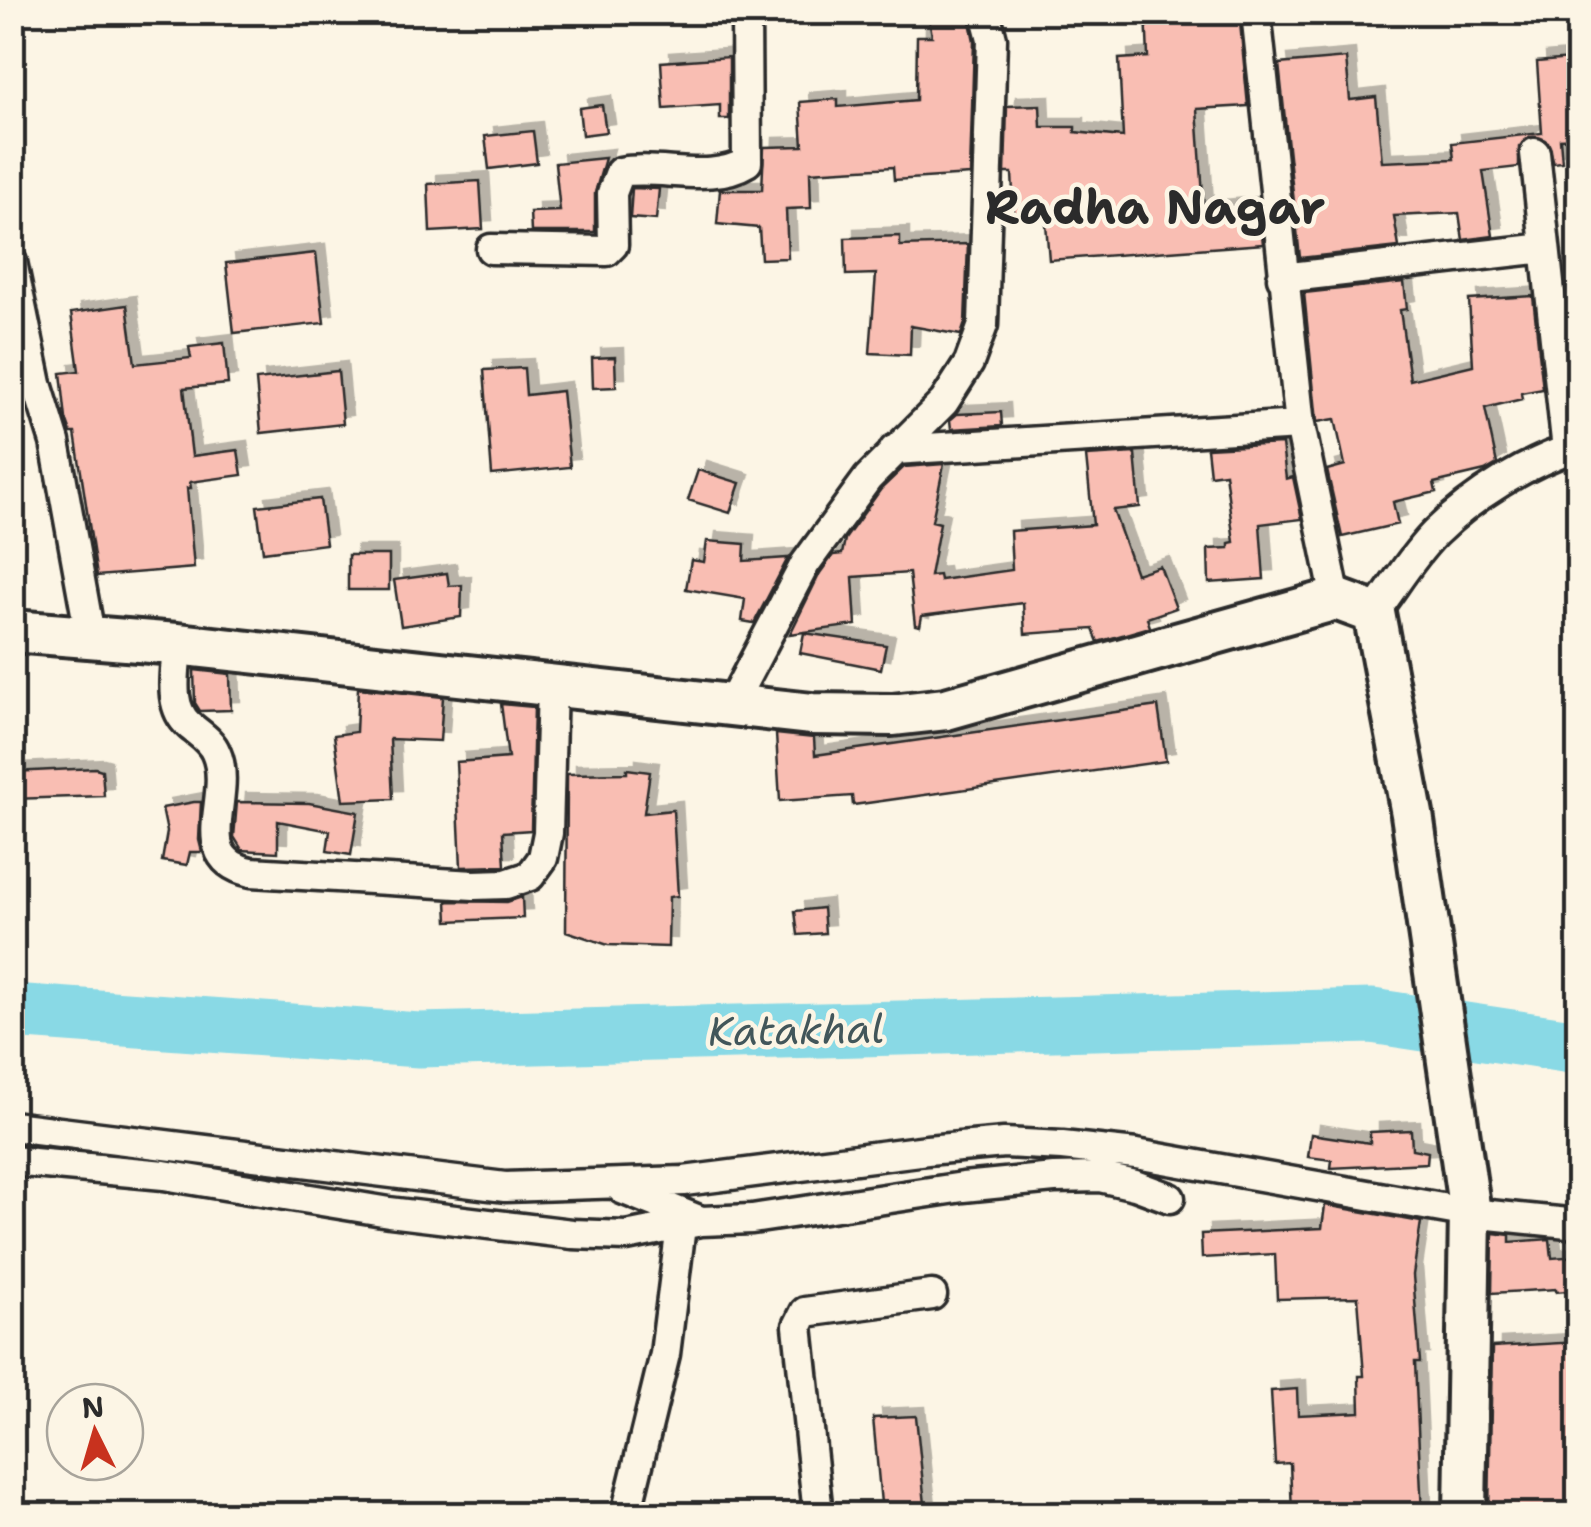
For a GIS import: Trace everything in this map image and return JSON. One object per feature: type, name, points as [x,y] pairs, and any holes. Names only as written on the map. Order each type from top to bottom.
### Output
[{"type":"street","points":[[491,249],[607,250],[613,246],[612,193],[620,172],[716,172],[748,162],[746,12]]},
{"type":"street","points":[[731,705],[805,564],[857,492],[944,402],[969,364],[983,325],[992,38],[985,12]]},
{"type":"street","points":[[1256,12],[1300,425],[1336,599]]},
{"type":"street","points":[[1464,1514],[1470,1213],[1412,814],[1374,613],[1434,534],[1492,487],[1542,458],[1573,448],[1535,153]]},
{"type":"street","points":[[1282,278],[1545,248]]},
{"type":"street","points":[[12,262],[37,384],[55,442],[90,635]]},
{"type":"street","points":[[894,450],[1300,425]]},
{"type":"street","points":[[12,631],[178,644],[812,714],[892,715],[946,709],[1336,599],[1374,613]]},
{"type":"street","points":[[178,644],[175,700],[180,716],[206,738],[216,752],[221,772],[216,840],[221,858],[232,868],[251,872],[474,885],[506,884],[530,876],[543,858],[548,832],[552,685]]},
{"type":"street","points":[[12,1126],[505,1187],[684,1181],[1004,1143],[1136,1154],[1470,1213],[1578,1224]]},
{"type":"street","points":[[12,1161],[164,1175],[352,1206],[572,1234],[626,1236],[963,1187],[1054,1178],[1100,1178],[1170,1198]]},
{"type":"street","points":[[611,1186],[691,1224]]},
{"type":"street","points":[[626,1514],[665,1354],[691,1224]]},
{"type":"street","points":[[818,1514],[798,1326],[805,1312],[932,1296]]},
{"type":"building","points":[[928,12],[968,12],[974,41],[970,175],[894,180],[893,167],[810,172],[811,208],[786,209],[788,258],[761,259],[759,228],[717,224],[720,190],[762,190],[764,147],[803,146],[800,102],[838,99],[838,107],[916,100],[917,36],[932,36]]},
{"type":"building","points":[[1146,12],[1239,12],[1248,106],[1197,109],[1204,210],[1259,205],[1263,244],[1049,260],[1045,211],[1014,213],[1012,173],[1005,173],[1007,106],[1040,105],[1041,127],[1075,127],[1075,132],[1123,137],[1119,59],[1148,57]]},
{"type":"building","points":[[729,57],[729,119],[720,119],[720,105],[664,109],[661,62]]},
{"type":"building","points":[[1346,58],[1350,100],[1376,97],[1382,162],[1454,159],[1452,143],[1542,133],[1537,62],[1570,59],[1575,138],[1560,139],[1562,162],[1554,163],[1548,142],[1532,136],[1519,147],[1519,167],[1483,171],[1493,236],[1463,240],[1459,213],[1394,216],[1399,247],[1300,258],[1279,64]]},
{"type":"building","points":[[602,105],[606,132],[582,135],[579,108]]},
{"type":"building","points":[[533,131],[537,163],[489,169],[485,136]]},
{"type":"building","points":[[605,158],[595,193],[595,232],[531,232],[530,212],[560,211],[555,163]]},
{"type":"building","points":[[480,181],[483,229],[430,232],[428,184]]},
{"type":"building","points":[[632,188],[659,189],[656,220],[630,218]]},
{"type":"building","points":[[900,236],[900,246],[968,244],[965,323],[961,335],[911,326],[910,355],[870,353],[876,274],[846,275],[845,238]]},
{"type":"building","points":[[316,253],[324,323],[234,333],[226,263]]},
{"type":"building","points":[[1404,282],[1407,309],[1400,310],[1410,380],[1473,365],[1469,300],[1533,296],[1543,389],[1521,393],[1522,399],[1485,408],[1497,464],[1485,471],[1434,483],[1436,492],[1393,502],[1398,524],[1342,537],[1327,470],[1345,465],[1335,419],[1317,422],[1304,293]]},
{"type":"building","points":[[127,305],[135,364],[191,358],[189,347],[224,343],[228,384],[184,388],[192,456],[238,450],[242,475],[190,482],[191,488],[187,488],[194,568],[97,576],[75,433],[71,433],[66,419],[61,373],[79,371],[71,313]]},
{"type":"building","points":[[615,357],[616,387],[593,388],[592,358]]},
{"type":"building","points":[[524,368],[526,395],[562,391],[570,467],[492,475],[484,370]]},
{"type":"building","points":[[338,371],[343,424],[261,433],[256,380]]},
{"type":"building","points":[[1001,412],[1002,426],[951,429],[950,420],[957,414]]},
{"type":"building","points":[[1282,444],[1286,479],[1293,477],[1302,519],[1260,524],[1264,579],[1209,583],[1208,549],[1229,548],[1229,543],[1234,542],[1225,473],[1210,475],[1207,448]]},
{"type":"building","points":[[1135,453],[1140,507],[1113,510],[1136,574],[1160,566],[1176,608],[1147,618],[1150,627],[1098,642],[1093,629],[1025,634],[1023,603],[922,616],[920,626],[915,625],[909,573],[853,577],[856,625],[790,634],[820,573],[833,555],[842,554],[845,539],[881,489],[904,467],[944,464],[932,521],[940,523],[930,576],[939,575],[940,580],[1012,570],[1010,531],[1093,525],[1086,456]]},
{"type":"building","points":[[698,470],[740,483],[730,513],[688,500]]},
{"type":"building","points":[[320,499],[326,544],[263,552],[257,506]]},
{"type":"building","points":[[707,541],[745,544],[744,561],[788,558],[754,623],[742,621],[745,599],[686,589],[691,560],[704,562]]},
{"type":"building","points":[[348,555],[389,555],[389,590],[348,590]]},
{"type":"building","points":[[447,573],[449,586],[462,585],[461,617],[401,626],[394,580]]},
{"type":"building","points":[[804,633],[886,645],[881,669],[800,653]]},
{"type":"building","points":[[194,670],[230,674],[231,710],[200,711],[195,703]]},
{"type":"building","points":[[358,688],[443,697],[440,741],[390,739],[393,799],[343,801],[334,735],[356,732]]},
{"type":"building","points":[[501,704],[534,707],[531,830],[503,832],[505,866],[461,867],[456,762],[508,758]]},
{"type":"building","points":[[1158,706],[1166,761],[853,805],[852,796],[780,801],[776,734],[814,738],[815,755]]},
{"type":"building","points":[[627,769],[650,772],[644,813],[673,810],[678,896],[669,897],[668,947],[608,945],[566,931],[567,774],[627,773]]},
{"type":"building","points":[[102,770],[104,796],[12,799],[12,772]]},
{"type":"building","points":[[201,802],[202,852],[190,852],[187,865],[162,861],[167,832],[162,808]]},
{"type":"building","points":[[237,802],[309,803],[358,812],[351,855],[327,851],[330,831],[278,821],[278,852],[242,850],[234,837]]},
{"type":"building","points":[[522,897],[523,918],[448,921],[447,901],[507,902]]},
{"type":"building","points":[[823,908],[825,933],[798,935],[795,911]]},
{"type":"building","points":[[1411,1130],[1412,1149],[1428,1152],[1427,1163],[1331,1168],[1332,1160],[1308,1157],[1311,1134],[1370,1143],[1370,1132]]},
{"type":"building","points":[[1325,1205],[1421,1222],[1413,1275],[1420,1362],[1415,1362],[1422,1514],[1292,1514],[1290,1463],[1275,1464],[1271,1391],[1297,1389],[1298,1415],[1360,1412],[1359,1376],[1364,1376],[1358,1297],[1277,1299],[1275,1254],[1202,1258],[1201,1234],[1322,1228]]},
{"type":"building","points":[[1493,1233],[1510,1235],[1510,1242],[1550,1239],[1552,1258],[1578,1256],[1578,1290],[1492,1293]]},
{"type":"building","points":[[1578,1342],[1578,1514],[1489,1514],[1492,1347]]},
{"type":"building","points":[[916,1416],[926,1514],[882,1514],[873,1418]]},
{"type":"waterway","name":"Katakhal","points":[[12,1011],[419,1040],[1372,1016],[1578,1047]]},
{"type":"district","name":"Radha Nagar","points":[[1155,207]]}]
